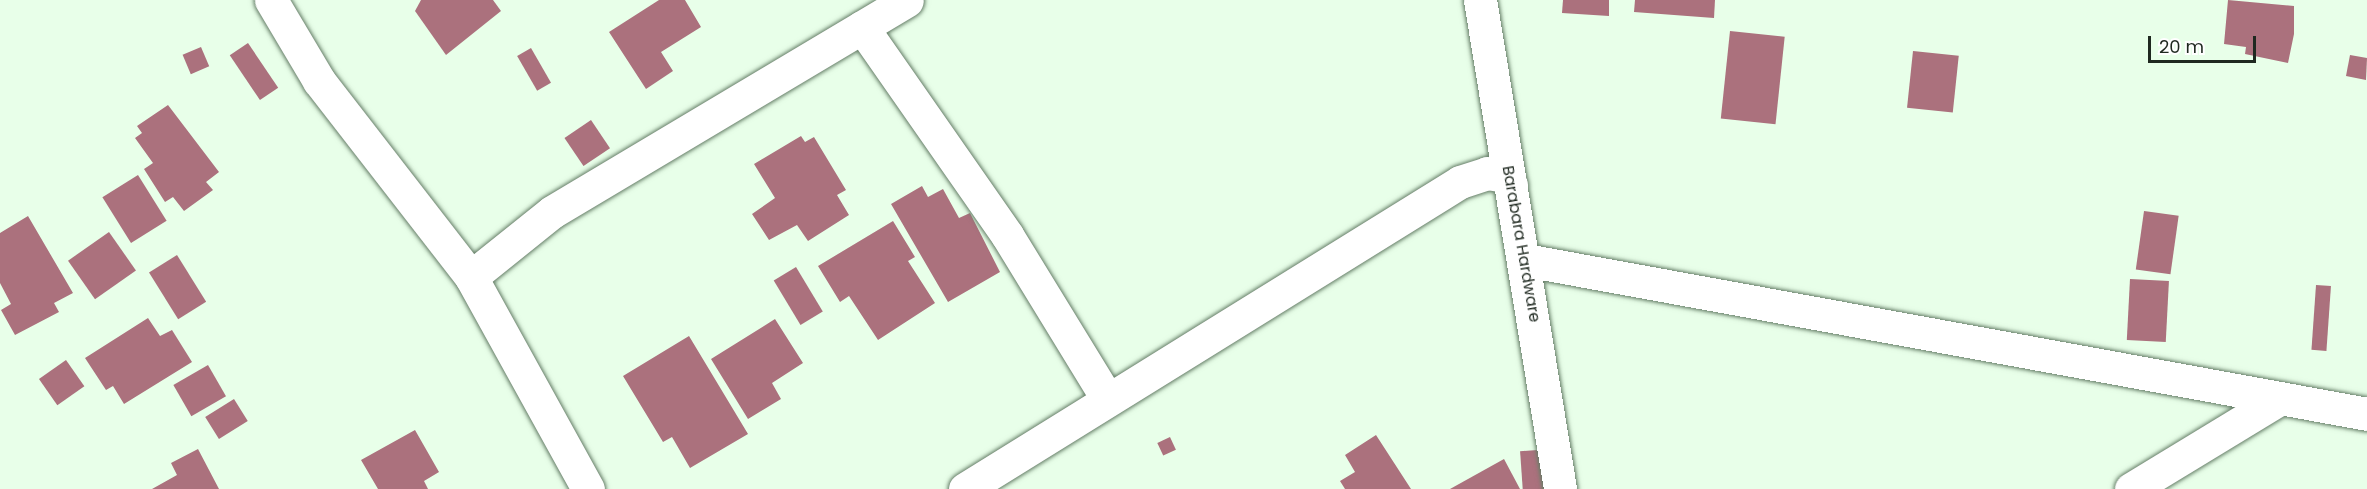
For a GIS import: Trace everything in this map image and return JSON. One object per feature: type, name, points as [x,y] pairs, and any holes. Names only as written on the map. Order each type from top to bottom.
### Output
[{"type":"street","points":[[271,0],[319,81],[471,278],[588,489]]},
{"type":"street","points":[[471,278],[552,212],[907,0]]},
{"type":"street","name":"Barabara Hardware","points":[[1480,0],[1525,260],[1560,489]]},
{"type":"street","points":[[862,27],[1013,244],[1108,400]]},
{"type":"street","points":[[964,489],[1460,182],[1487,173],[1507,176],[1511,185]]},
{"type":"street","points":[[1525,260],[2105,363],[2279,399],[2367,414]]},
{"type":"street","points":[[2131,489],[2279,399]]},
{"type":"building","points":[[421,0],[493,0],[501,11],[446,55],[415,11]]},
{"type":"building","points":[[659,0],[685,0],[701,27],[661,52],[673,71],[646,89],[609,32]]},
{"type":"building","points":[[1563,0],[1609,0],[1609,16],[1562,13]]},
{"type":"building","points":[[1635,0],[1715,0],[1714,18],[1634,12]]},
{"type":"building","points":[[2228,0],[2294,6],[2294,34],[2288,63],[2245,54],[2246,47],[2224,44]]},
{"type":"building","points":[[1730,31],[1785,37],[1776,124],[1721,119]]},
{"type":"building","points":[[248,43],[278,88],[260,100],[230,55]]},
{"type":"building","points":[[201,47],[209,66],[191,74],[183,55]]},
{"type":"building","points":[[531,48],[551,83],[537,91],[517,56]]},
{"type":"building","points":[[1913,51],[1959,56],[1953,112],[1907,108]]},
{"type":"building","points":[[2350,55],[2367,58],[2366,80],[2346,76]]},
{"type":"building","points":[[168,105],[219,172],[206,182],[213,190],[184,211],[173,197],[165,202],[144,169],[153,163],[135,138],[142,133],[137,126]]},
{"type":"building","points":[[591,120],[610,148],[583,166],[564,138]]},
{"type":"building","points":[[801,136],[805,142],[814,137],[846,190],[837,195],[849,215],[808,241],[797,225],[769,240],[752,214],[775,198],[754,164]]},
{"type":"building","points":[[138,175],[167,221],[131,243],[102,197]]},
{"type":"building","points":[[922,186],[928,197],[943,189],[959,218],[970,213],[1000,272],[948,302],[891,204]]},
{"type":"building","points":[[2144,211],[2179,216],[2170,274],[2136,269]]},
{"type":"building","points":[[28,216],[73,293],[54,303],[59,312],[15,335],[1,310],[11,304],[0,283],[0,233]]},
{"type":"building","points":[[893,221],[915,257],[908,261],[935,303],[878,340],[849,296],[840,302],[818,266]]},
{"type":"building","points":[[109,232],[136,271],[95,299],[68,261]]},
{"type":"building","points":[[177,255],[206,302],[178,319],[149,272]]},
{"type":"building","points":[[796,267],[823,312],[800,325],[774,280]]},
{"type":"building","points":[[2130,279],[2169,281],[2166,342],[2127,340]]},
{"type":"building","points":[[2316,285],[2331,286],[2326,351],[2311,350]]},
{"type":"building","points":[[148,318],[160,336],[172,330],[192,362],[124,404],[113,386],[106,390],[85,358]]},
{"type":"building","points":[[775,319],[803,363],[772,383],[781,399],[748,419],[711,359]]},
{"type":"building","points":[[689,336],[748,434],[690,468],[672,437],[663,442],[623,376]]},
{"type":"building","points":[[66,360],[84,386],[57,405],[39,379]]},
{"type":"building","points":[[208,365],[226,396],[191,416],[173,385]]},
{"type":"building","points":[[234,399],[248,421],[219,439],[205,417]]},
{"type":"building","points":[[415,430],[439,472],[424,481],[428,489],[378,489],[361,460]]},
{"type":"building","points":[[1376,435],[1411,489],[1345,489],[1340,481],[1355,472],[1345,455]]},
{"type":"building","points":[[1170,437],[1176,450],[1163,456],[1157,443]]},
{"type":"building","points":[[198,449],[219,489],[152,489],[177,475],[171,463]]},
{"type":"building","points":[[1551,449],[1554,489],[1523,489],[1520,451]]},
{"type":"building","points":[[1504,459],[1520,489],[1450,489]]}]
